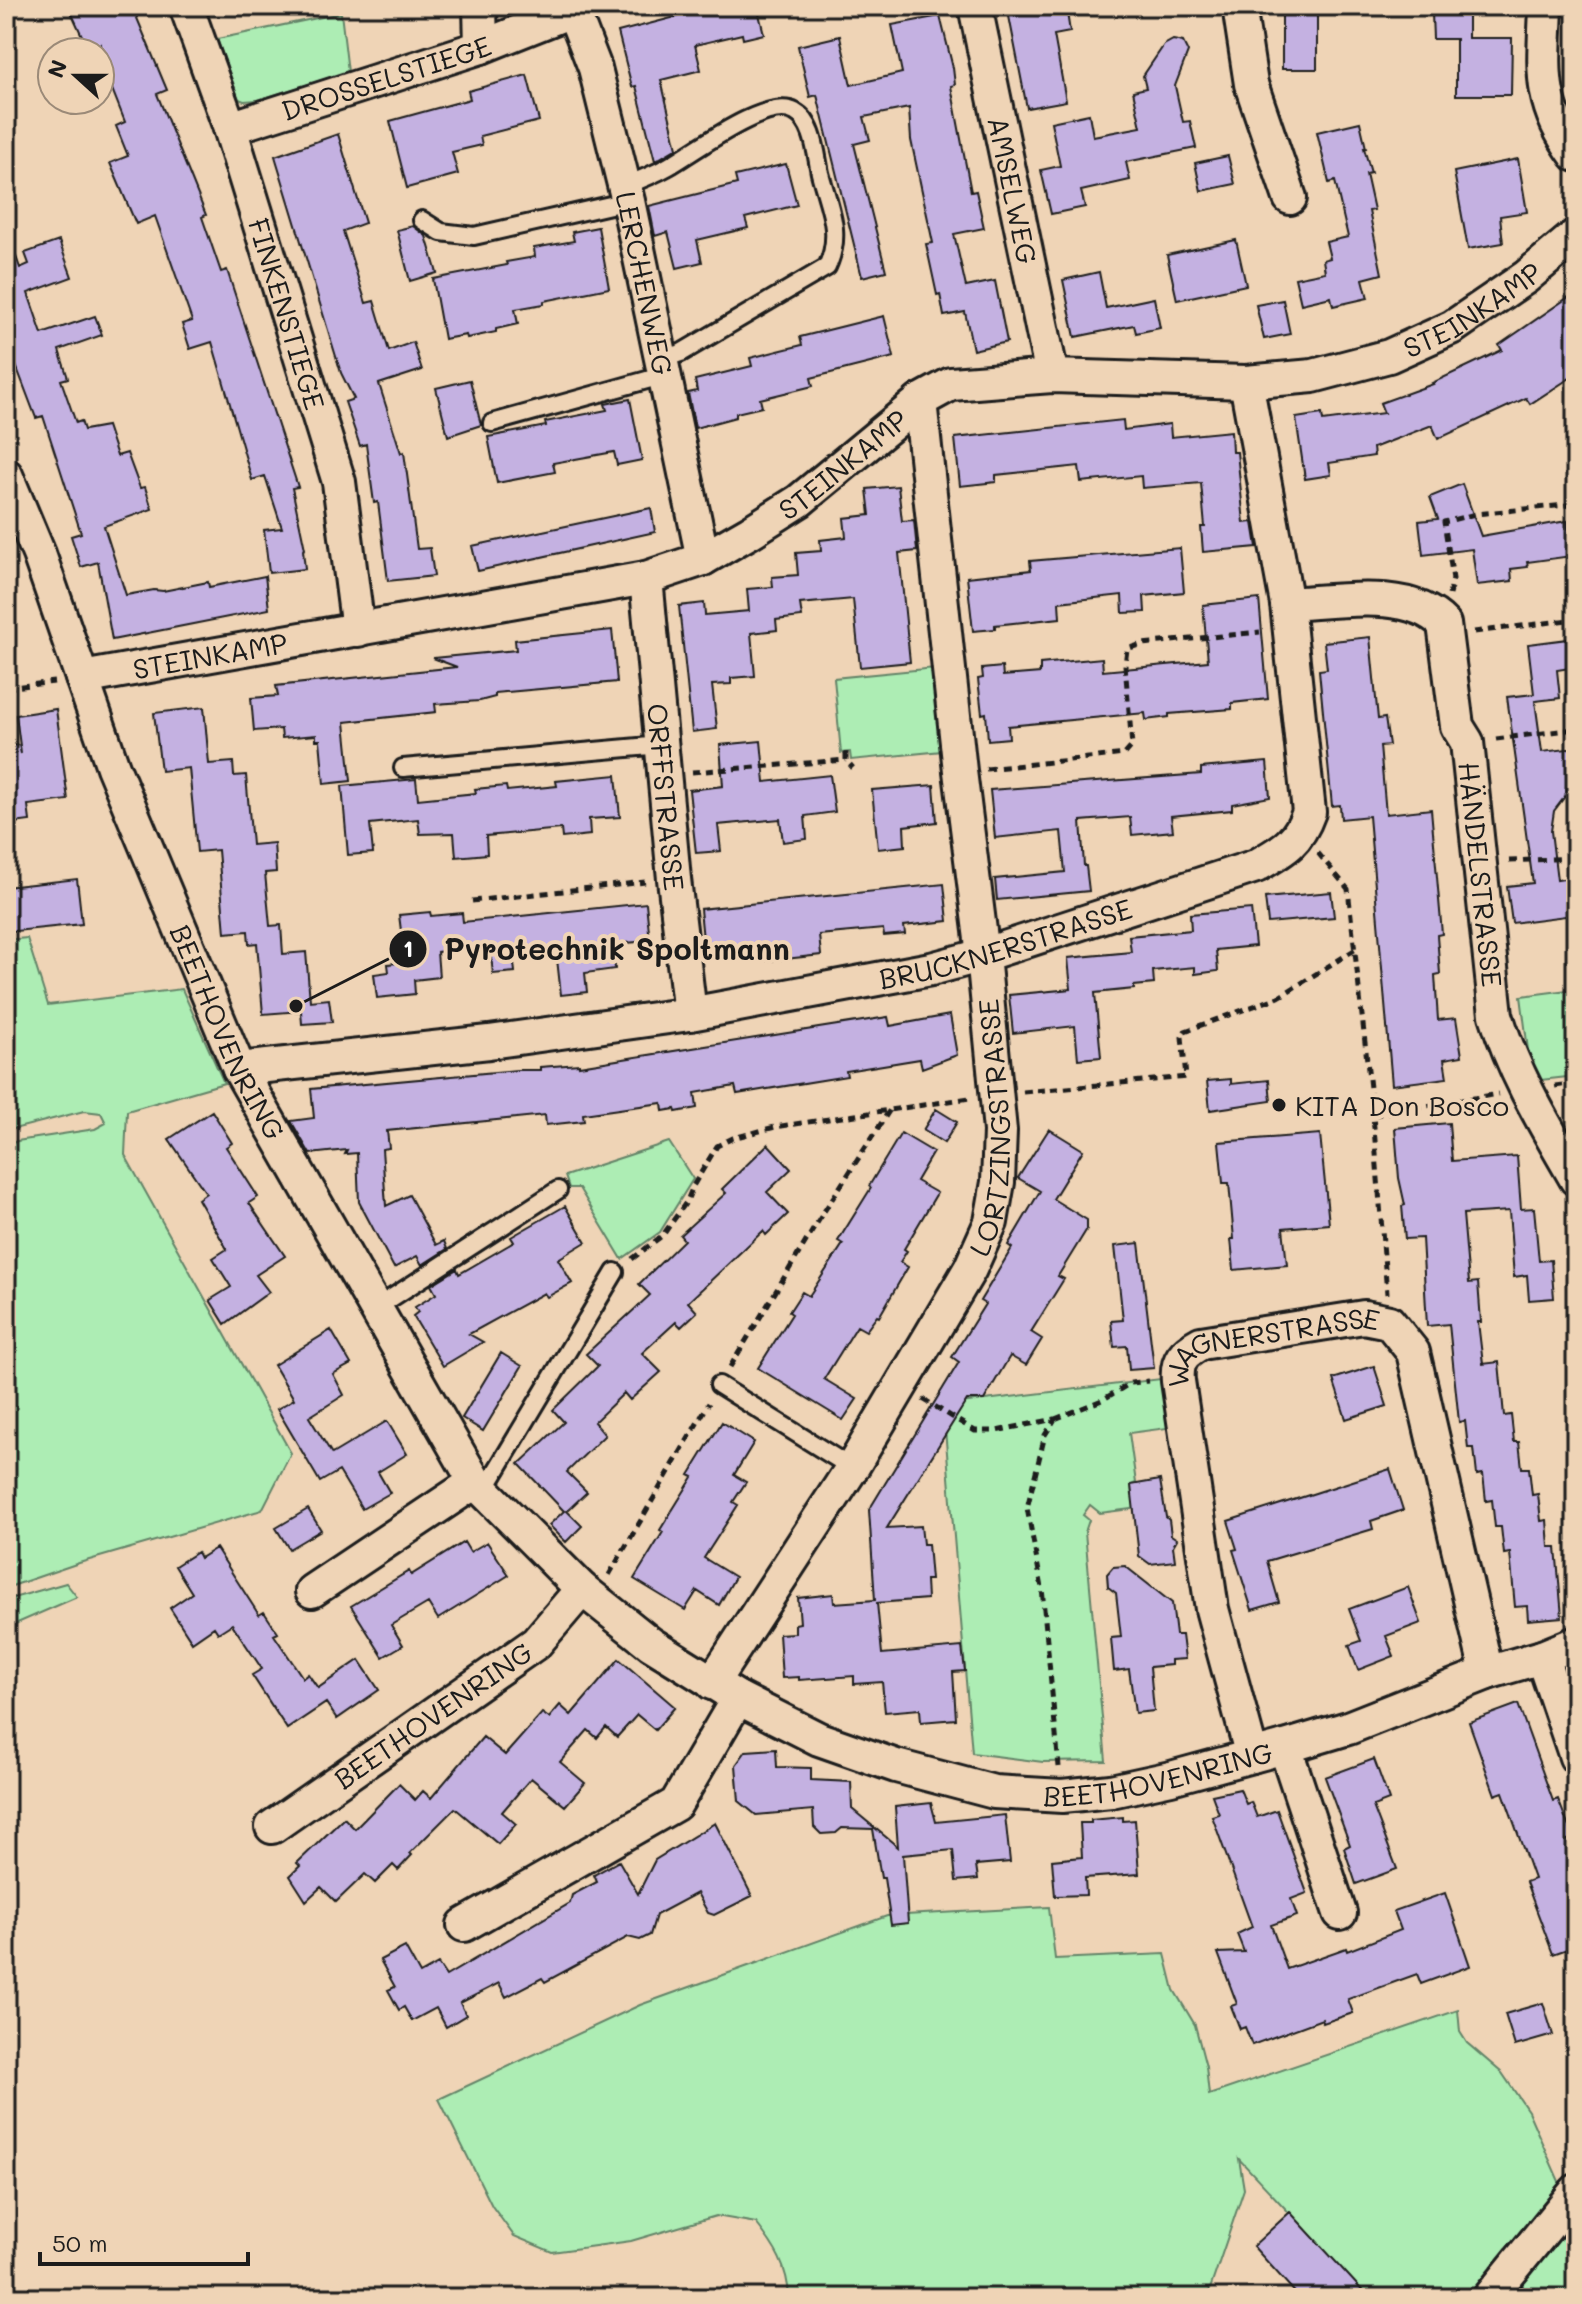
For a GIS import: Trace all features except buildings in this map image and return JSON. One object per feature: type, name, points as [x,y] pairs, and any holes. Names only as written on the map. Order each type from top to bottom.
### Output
[{"type":"street","name":"FINKENSTIEGE","points":[[186,6],[230,128],[339,482],[358,630]]},
{"type":"street","points":[[480,6],[481,47]]},
{"type":"street","name":"AMSELWEG","points":[[975,6],[1052,376]]},
{"type":"street","points":[[1239,6],[1251,84],[1290,198]]},
{"type":"street","points":[[1546,6],[1544,69],[1547,102],[1559,132],[1576,155]]},
{"type":"street","name":"DROSSELSTIEGE","points":[[230,128],[481,47],[579,8]]},
{"type":"street","name":"LERCHENWEG","points":[[579,8],[626,193],[703,559]]},
{"type":"street","name":"STEINKAMP","points":[[82,678],[646,578],[703,559],[799,501],[920,401],[951,384],[1052,376],[1246,382],[1313,376],[1389,356],[1453,327],[1526,277],[1576,235]]},
{"type":"street","points":[[1246,382],[1288,616],[1309,812],[1302,834]]},
{"type":"street","name":"LORTZINGSTRASSE","points":[[725,1691],[970,1269],[991,1222],[998,1182],[1000,1131],[997,1094],[920,401]]},
{"type":"street","name":"BEETHOVENRING","points":[[6,475],[39,554],[113,767],[239,1069],[479,1486],[588,1594],[651,1644],[725,1691],[819,1739],[896,1766],[994,1792],[1062,1796],[1111,1791],[1171,1778],[1285,1747],[1348,1728],[1487,1673],[1542,1657],[1576,1643]]},
{"type":"street","name":"ORFFSTRASSE","points":[[646,578],[690,1014]]},
{"type":"street","points":[[1288,616],[1377,600],[1420,606],[1445,630]]},
{"type":"street","name":"HÄNDELSTRASSE","points":[[1445,630],[1457,726],[1467,742],[1496,1015],[1507,1052],[1525,1090],[1576,1179]]},
{"type":"street","name":"BRUCKNERSTRASSE","points":[[239,1069],[489,1042],[690,1014],[931,969],[1256,866],[1292,844],[1302,834]]},
{"type":"street","name":"WAGNERSTRASSE","points":[[1252,1756],[1212,1609],[1178,1381],[1177,1365],[1187,1351],[1201,1343],[1364,1317],[1389,1322],[1413,1352],[1487,1673]]},
{"type":"street","points":[[312,1591],[479,1486]]},
{"type":"street","name":"BEETHOVENRING","points":[[272,1827],[536,1643],[588,1594]]},
{"type":"street","points":[[1542,1657],[1576,1757]]},
{"type":"street","points":[[464,1925],[676,1804],[725,1691]]},
{"type":"street","points":[[1285,1747],[1340,1913]]},
{"type":"street","points":[[1489,2298],[1576,2191]]},
{"type":"lane","points":[[422,220],[441,232],[474,236],[626,193],[747,119],[769,112],[796,112],[809,127],[835,231],[835,250],[827,267],[681,353],[664,367],[492,423]]},
{"type":"lane","points":[[403,768],[662,760]]},
{"type":"lane","points":[[376,1308],[558,1190]]},
{"type":"lane","points":[[479,1486],[615,1272]]},
{"type":"lane","points":[[719,1385],[852,1468]]},
{"type":"path","points":[[1576,504],[1475,514],[1444,522],[1453,579],[1445,630],[1576,619]]},
{"type":"path","points":[[960,771],[1125,754],[1132,746],[1125,665],[1127,649],[1288,616]]},
{"type":"path","points":[[6,688],[82,678]]},
{"type":"path","points":[[1467,742],[1576,729]]},
{"type":"path","points":[[662,760],[846,756],[853,768]]},
{"type":"path","points":[[1302,834],[1348,889],[1373,1115],[1389,1322]]},
{"type":"path","points":[[1480,861],[1576,858]]},
{"type":"path","points":[[472,901],[674,879]]},
{"type":"path","points":[[615,1272],[663,1235],[687,1201],[717,1146],[750,1132],[891,1108],[997,1094],[1186,1077],[1182,1037],[1185,1031],[1279,997],[1356,949]]},
{"type":"path","points":[[1373,1115],[1576,1083]]},
{"type":"path","points":[[588,1594],[891,1108]]},
{"type":"path","points":[[902,1386],[975,1431],[996,1431],[1055,1419],[1102,1400],[1131,1383],[1178,1381]]},
{"type":"path","points":[[1055,1419],[1045,1435],[1027,1508],[1042,1588],[1062,1796]]},
{"type":"green space","points":[[341,13],[348,72],[258,100],[239,99],[217,39]]},
{"type":"green space","points":[[935,668],[942,751],[851,760],[850,752],[841,753],[834,678]]},
{"type":"green space","points":[[27,938],[48,1005],[182,989],[224,1083],[127,1111],[125,1155],[291,1453],[262,1510],[79,1563],[6,1588],[6,1146],[17,1141],[95,1129],[106,1123],[101,1113],[84,1111],[6,1131],[6,940]]},
{"type":"green space","points":[[1576,989],[1576,1076],[1532,1081],[1521,996]]},
{"type":"green space","points":[[669,1142],[693,1179],[660,1232],[622,1259],[579,1188],[569,1188],[565,1176]]},
{"type":"green space","points":[[1169,1378],[1175,1427],[1129,1433],[1136,1483],[1131,1485],[1132,1496],[1139,1508],[1100,1513],[1090,1505],[1083,1515],[1089,1520],[1085,1532],[1106,1761],[1043,1762],[972,1753],[943,1405]]},
{"type":"green space","points":[[66,1583],[77,1597],[6,1628],[6,1600]]},
{"type":"green space","points":[[1049,1907],[1055,1959],[1165,1954],[1174,1990],[1195,2025],[1206,2067],[1209,2095],[1458,2010],[1460,2032],[1467,2043],[1502,2073],[1528,2111],[1565,2195],[1473,2298],[1369,2298],[1239,2159],[1244,2189],[1207,2298],[898,2298],[890,2290],[881,2298],[789,2298],[779,2258],[756,2223],[716,2216],[631,2241],[552,2252],[514,2236],[492,2206],[439,2099],[640,2005],[887,1916]]},
{"type":"green space","points":[[1576,2202],[1576,2298],[1496,2298]]},
{"type":"place","name":"Pyrotechnik Spoltmann","points":[[296,1006]]},
{"type":"place","name":"KITA Don Bosco","points":[[1279,1105]]}]
